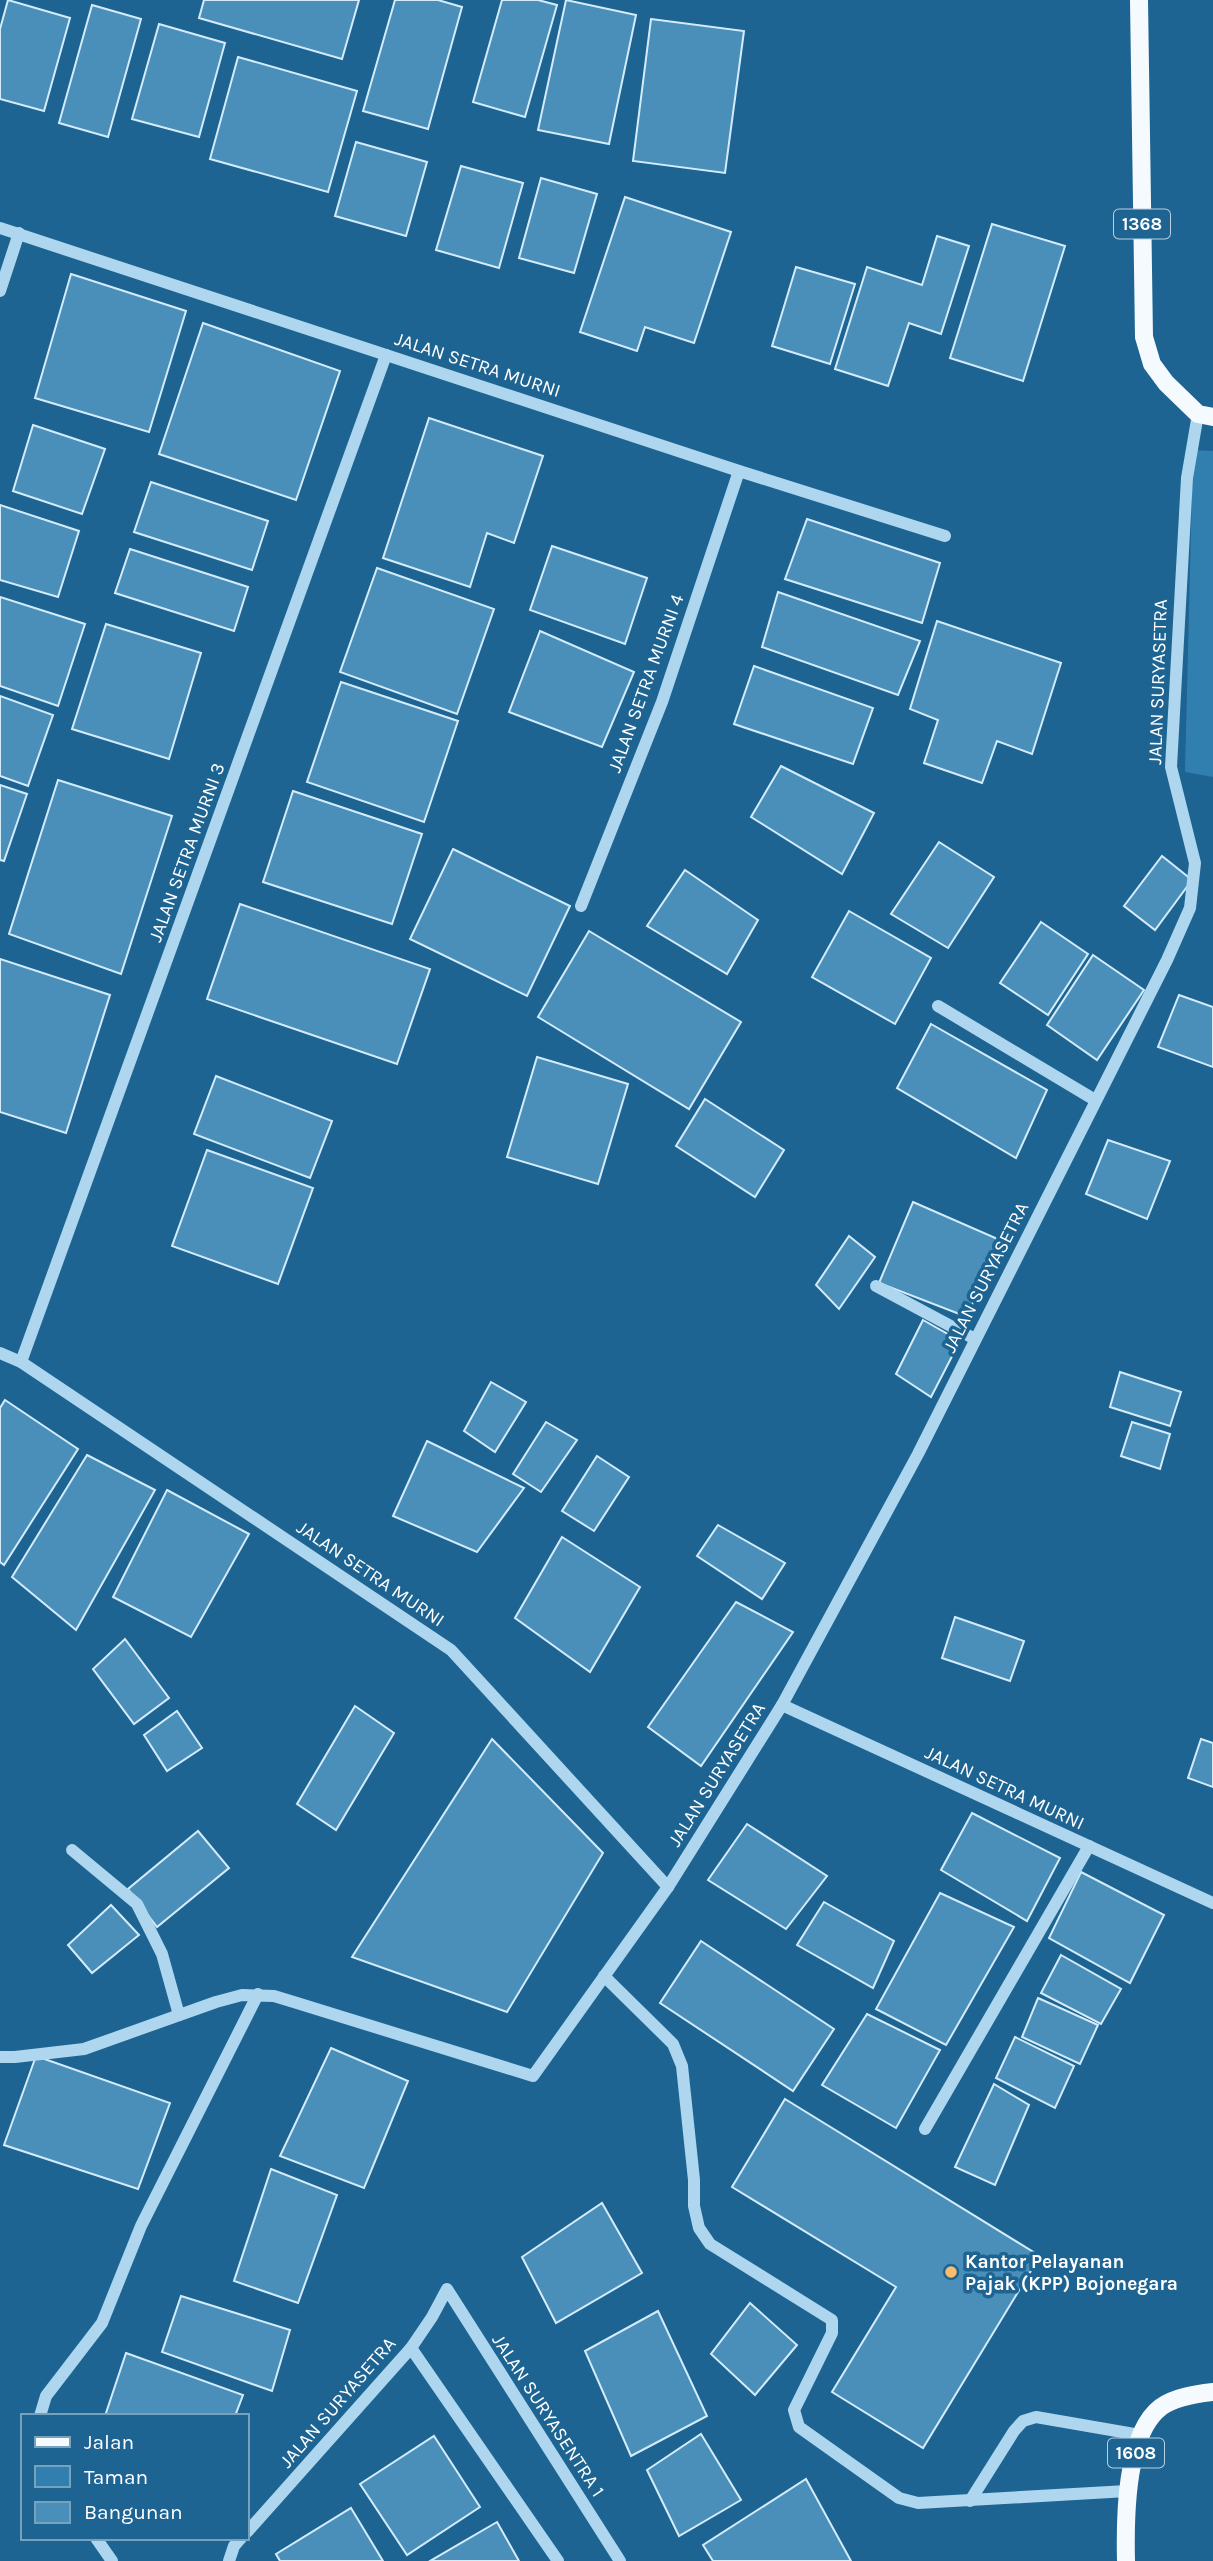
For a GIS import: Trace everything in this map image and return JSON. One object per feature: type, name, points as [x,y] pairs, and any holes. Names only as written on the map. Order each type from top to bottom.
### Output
[{"type":"main road","name":"1368","points":[[1139,0],[1144,337],[1152,363],[1166,383],[1205,416]]},
{"type":"main road","name":"1608","points":[[1126,2561],[1127,2491],[1140,2435],[1161,2407],[1190,2395],[1213,2392]]},
{"type":"street","name":"JALAN SETRA MURNI","points":[[0,228],[945,536]]},
{"type":"street","points":[[0,291],[19,233]]},
{"type":"street","name":"JALAN SETRA MURNI 3","points":[[21,1362],[386,355]]},
{"type":"street","name":"JALAN SURYASETRA","points":[[258,1994],[298,2003],[533,2076],[668,1887],[782,1705],[918,1454],[1191,908],[1195,863],[1171,767],[1187,478],[1205,416]]},
{"type":"street","name":"JALAN SETRA MURNI 4","points":[[581,906],[662,702],[739,471]]},
{"type":"street","points":[[938,1006],[1095,1100]]},
{"type":"street","points":[[876,1286],[975,1339]]},
{"type":"street","name":"JALAN SETRA MURNI","points":[[0,1353],[21,1362],[451,1650],[668,1887]]},
{"type":"street","name":"JALAN SETRA MURNI","points":[[782,1705],[1213,1903]]},
{"type":"street","points":[[925,2129],[1089,1846]]},
{"type":"street","points":[[72,1850],[137,1904],[162,1954],[179,2015]]},
{"type":"street","points":[[604,1976],[673,2044],[682,2066],[694,2180],[694,2206],[704,2237],[710,2244],[832,2320],[832,2333],[794,2410],[799,2427],[899,2498],[918,2502],[1127,2491]]},
{"type":"street","points":[[0,2057],[83,2049],[216,2002],[258,1994]]},
{"type":"street","points":[[41,2414],[46,2396],[102,2323],[141,2226],[258,1994]]},
{"type":"street","name":"JALAN SURYASETRA","points":[[248,2531],[411,2348],[447,2289]]},
{"type":"street","name":"JALAN SURYASENTRA 1","points":[[447,2289],[620,2561]]},
{"type":"street","points":[[411,2348],[558,2561]]},
{"type":"street","points":[[970,2501],[1023,2421],[1036,2417],[1140,2435]]},
{"type":"street","points":[[97,2540],[112,2561]]},
{"type":"street","points":[[229,2561],[239,2540]]},
{"type":"green space","points":[[1193,450],[1213,451],[1213,777],[1185,772]]},
{"type":"building","points":[[8,0],[70,18],[44,111],[0,99],[0,29]]},
{"type":"building","points":[[204,0],[359,0],[342,59],[199,18]]},
{"type":"building","points":[[395,0],[438,0],[462,7],[428,129],[363,111]]},
{"type":"building","points":[[502,0],[538,0],[557,5],[525,117],[473,102]]},
{"type":"building","points":[[566,0],[636,15],[609,144],[538,130]]},
{"type":"building","points":[[92,5],[141,19],[108,137],[59,123]]},
{"type":"building","points":[[651,19],[744,31],[725,173],[633,161]]},
{"type":"building","points":[[159,24],[225,43],[199,137],[132,119]]},
{"type":"building","points":[[238,57],[357,91],[328,192],[210,159]]},
{"type":"building","points":[[356,142],[427,162],[406,236],[335,216]]},
{"type":"building","points":[[461,166],[523,183],[499,268],[436,250]]},
{"type":"building","points":[[541,178],[597,194],[574,273],[519,258]]},
{"type":"building","points":[[625,197],[731,232],[694,343],[645,327],[637,351],[580,332]]},
{"type":"building","points":[[992,224],[1065,246],[1023,381],[950,358]]},
{"type":"building","points":[[937,236],[969,246],[941,334],[909,323],[888,386],[835,369],[867,267],[922,285]]},
{"type":"building","points":[[796,267],[855,284],[830,364],[772,346]]},
{"type":"building","points":[[71,274],[186,311],[149,432],[35,398]]},
{"type":"building","points":[[203,323],[340,371],[296,500],[159,454]]},
{"type":"building","points":[[429,418],[543,456],[514,543],[487,533],[470,587],[383,558]]},
{"type":"building","points":[[33,425],[105,449],[82,514],[13,491]]},
{"type":"building","points":[[151,482],[268,521],[252,570],[134,532]]},
{"type":"building","points":[[0,505],[79,531],[58,597],[0,580]]},
{"type":"building","points":[[807,519],[940,563],[922,623],[785,579]]},
{"type":"building","points":[[552,546],[647,578],[625,644],[530,610]]},
{"type":"building","points":[[130,549],[248,587],[234,631],[115,593]]},
{"type":"building","points":[[377,568],[494,609],[457,714],[340,672]]},
{"type":"building","points":[[778,592],[920,641],[898,695],[762,647]]},
{"type":"building","points":[[0,597],[85,624],[58,706],[0,686]]},
{"type":"building","points":[[937,621],[1061,663],[1032,754],[997,741],[982,783],[924,763],[938,720],[910,709]]},
{"type":"building","points":[[106,624],[201,653],[169,759],[72,729]]},
{"type":"building","points":[[540,631],[634,672],[602,747],[509,712]]},
{"type":"building","points":[[754,666],[873,708],[853,764],[734,724]]},
{"type":"building","points":[[341,682],[458,721],[424,822],[307,782]]},
{"type":"building","points":[[0,696],[53,715],[28,786],[0,776]]},
{"type":"building","points":[[781,766],[874,813],[842,874],[751,817]]},
{"type":"building","points":[[58,780],[172,816],[121,974],[9,934]]},
{"type":"building","points":[[0,785],[27,794],[4,861],[0,860]]},
{"type":"building","points":[[293,791],[422,834],[392,924],[263,882]]},
{"type":"building","points":[[939,842],[994,877],[948,948],[891,914]]},
{"type":"building","points":[[453,849],[570,906],[527,996],[410,939]]},
{"type":"building","points":[[1162,856],[1192,880],[1155,930],[1124,906]]},
{"type":"building","points":[[685,870],[758,920],[727,974],[647,926]]},
{"type":"building","points":[[240,904],[430,969],[397,1064],[207,999]]},
{"type":"building","points":[[849,911],[931,958],[895,1024],[812,977]]},
{"type":"building","points":[[1041,922],[1088,954],[1048,1015],[1000,983]]},
{"type":"building","points":[[589,931],[741,1022],[689,1109],[538,1017]]},
{"type":"building","points":[[1093,955],[1144,990],[1097,1060],[1047,1025]]},
{"type":"building","points":[[0,959],[110,995],[66,1133],[0,1112]]},
{"type":"building","points":[[1179,995],[1213,1007],[1213,1067],[1158,1047]]},
{"type":"building","points":[[931,1024],[1047,1090],[1016,1158],[897,1088]]},
{"type":"building","points":[[537,1057],[628,1084],[598,1184],[507,1157]]},
{"type":"building","points":[[216,1076],[332,1121],[310,1178],[194,1134]]},
{"type":"building","points":[[705,1099],[784,1150],[755,1197],[676,1146]]},
{"type":"building","points":[[1108,1140],[1170,1161],[1147,1219],[1086,1194]]},
{"type":"building","points":[[207,1150],[313,1188],[278,1284],[172,1246]]},
{"type":"building","points":[[913,1202],[1000,1240],[967,1317],[879,1283]]},
{"type":"building","points":[[849,1236],[875,1257],[839,1309],[816,1285]]},
{"type":"building","points":[[923,1320],[960,1341],[931,1397],[896,1374]]},
{"type":"building","points":[[1120,1372],[1181,1392],[1170,1426],[1110,1407]]},
{"type":"building","points":[[491,1382],[526,1402],[495,1452],[464,1431]]},
{"type":"building","points":[[5,1400],[78,1449],[4,1565],[0,1562],[0,1408]]},
{"type":"building","points":[[546,1422],[577,1440],[541,1492],[513,1474]]},
{"type":"building","points":[[1132,1422],[1170,1434],[1160,1469],[1121,1456]]},
{"type":"building","points":[[427,1441],[524,1488],[477,1552],[393,1516]]},
{"type":"building","points":[[87,1455],[155,1490],[76,1630],[12,1577]]},
{"type":"building","points":[[597,1456],[629,1477],[594,1531],[562,1511]]},
{"type":"building","points":[[167,1490],[249,1534],[191,1637],[113,1597]]},
{"type":"building","points":[[718,1525],[785,1563],[762,1599],[697,1556]]},
{"type":"building","points":[[562,1537],[640,1587],[590,1672],[515,1618]]},
{"type":"building","points":[[736,1602],[793,1632],[701,1766],[648,1727]]},
{"type":"building","points":[[955,1617],[1024,1641],[1010,1681],[942,1658]]},
{"type":"building","points":[[125,1639],[169,1698],[134,1724],[93,1669]]},
{"type":"building","points":[[355,1706],[394,1733],[336,1830],[297,1804]]},
{"type":"building","points":[[177,1711],[202,1748],[167,1771],[144,1735]]},
{"type":"building","points":[[492,1739],[603,1853],[507,2012],[352,1957]]},
{"type":"building","points":[[1201,1739],[1213,1743],[1213,1787],[1188,1778]]},
{"type":"building","points":[[972,1813],[1060,1858],[1027,1921],[941,1870]]},
{"type":"building","points":[[747,1824],[827,1876],[786,1929],[708,1880]]},
{"type":"building","points":[[198,1831],[229,1868],[157,1927],[128,1889]]},
{"type":"building","points":[[1081,1872],[1164,1915],[1130,1983],[1049,1938]]},
{"type":"building","points":[[940,1893],[1014,1927],[946,2045],[876,2009]]},
{"type":"building","points":[[824,1902],[894,1941],[873,1988],[797,1945]]},
{"type":"building","points":[[111,1905],[139,1935],[92,1973],[68,1945]]},
{"type":"building","points":[[701,1941],[834,2029],[793,2091],[660,2003]]},
{"type":"building","points":[[1061,1955],[1121,1989],[1101,2024],[1041,1993]]},
{"type":"building","points":[[1038,1998],[1098,2025],[1080,2064],[1022,2037]]},
{"type":"building","points":[[867,2014],[940,2050],[896,2128],[822,2085]]},
{"type":"building","points":[[1015,2037],[1074,2066],[1055,2108],[996,2078]]},
{"type":"building","points":[[331,2048],[408,2081],[364,2188],[280,2156]]},
{"type":"building","points":[[36,2056],[170,2103],[138,2189],[4,2145]]},
{"type":"building","points":[[994,2084],[1029,2105],[995,2185],[955,2167]]},
{"type":"building","name":"Kantor Pelayanan Pajak (KPP) Bojonegara","points":[[785,2099],[1040,2256],[923,2448],[832,2392],[896,2287],[732,2187]]},
{"type":"building","points":[[271,2169],[337,2195],[298,2303],[234,2281]]},
{"type":"building","points":[[602,2203],[642,2273],[556,2323],[522,2257]]},
{"type":"building","points":[[181,2296],[290,2330],[272,2391],[162,2352]]},
{"type":"building","points":[[750,2303],[797,2345],[755,2395],[711,2354]]},
{"type":"building","points":[[658,2311],[707,2416],[631,2456],[585,2351]]},
{"type":"building","points":[[126,2353],[243,2395],[236,2414],[106,2414]]},
{"type":"building","points":[[701,2434],[741,2500],[679,2536],[647,2470]]},
{"type":"building","points":[[434,2436],[480,2507],[407,2555],[360,2484]]},
{"type":"building","points":[[806,2479],[851,2561],[713,2561],[703,2545]]},
{"type":"building","points":[[351,2508],[383,2561],[280,2561],[276,2554]]},
{"type":"building","points":[[497,2522],[519,2561],[430,2561]]},
{"type":"place","name":"Kantor Pelayanan Pajak (KPP) Bojonegara","points":[[951,2272]]}]
